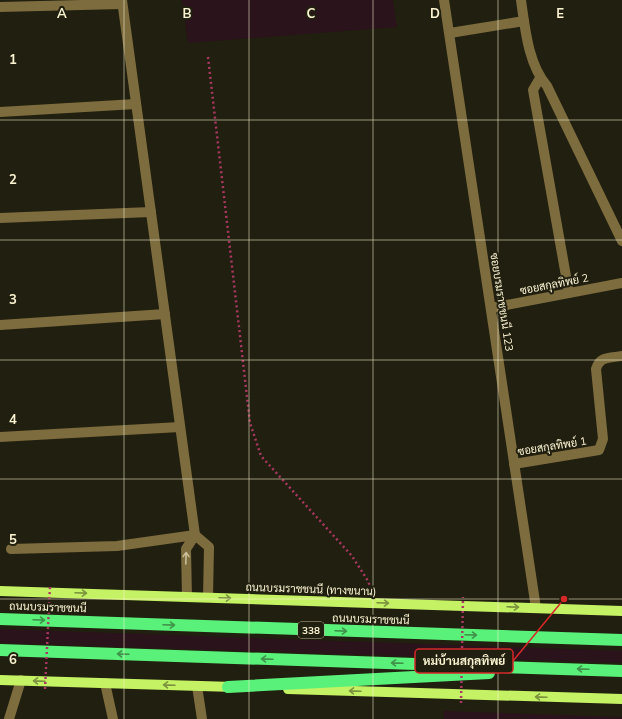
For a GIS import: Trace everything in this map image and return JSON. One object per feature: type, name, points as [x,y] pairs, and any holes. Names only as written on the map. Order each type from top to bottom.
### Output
[{"type":"highway","name":"ถนนบรมราชชนนี","points":[[0,619],[622,640]]},
{"type":"highway","points":[[0,650],[622,671]]},
{"type":"highway","points":[[228,687],[552,668]]},
{"type":"main road","name":"ถนนบรมราชชนนี (ทางขนาน)","points":[[0,591],[622,611]]},
{"type":"main road","points":[[0,680],[622,700]]},
{"type":"street","name":"ซอยบรมราชชนนี 123","points":[[444,0],[536,608]]},
{"type":"street","points":[[521,0],[524,21],[535,68],[540,78],[547,86],[622,241]]},
{"type":"street","points":[[0,7],[122,2],[195,535],[209,548],[208,597]]},
{"type":"street","points":[[450,33],[524,21]]},
{"type":"street","points":[[540,78],[533,90],[569,293]]},
{"type":"street","points":[[0,112],[136,104]]},
{"type":"street","points":[[0,218],[151,212]]},
{"type":"street","name":"ซอยสกุลทิพย์ 2","points":[[491,308],[622,283]]},
{"type":"street","points":[[0,325],[165,314]]},
{"type":"street","name":"ซอยสกุลทิพย์ 1","points":[[514,464],[599,450],[603,439],[596,369],[598,363],[602,359],[622,356]]},
{"type":"street","points":[[0,437],[180,427]]},
{"type":"street","points":[[11,549],[117,546],[195,535]]},
{"type":"street","points":[[187,597],[186,549],[195,535]]},
{"type":"street","points":[[9,719],[21,680]]},
{"type":"street","points":[[105,683],[113,719]]},
{"type":"street","points":[[197,686],[202,719]]},
{"type":"path","points":[[208,57],[250,423],[261,456],[352,556],[368,581],[375,603]]},
{"type":"path","points":[[45,689],[50,586]]},
{"type":"path","points":[[461,704],[463,598]]},
{"type":"shaded area","points":[[182,0],[393,0],[397,27],[188,43]]},
{"type":"shaded area","points":[[0,629],[622,651],[622,663],[0,643]]},
{"type":"shaded area","points":[[443,711],[622,717],[622,719],[444,719]]},
{"type":"place","name":"หม่บ้านสกุลทิพย์","points":[[564,599]]}]
